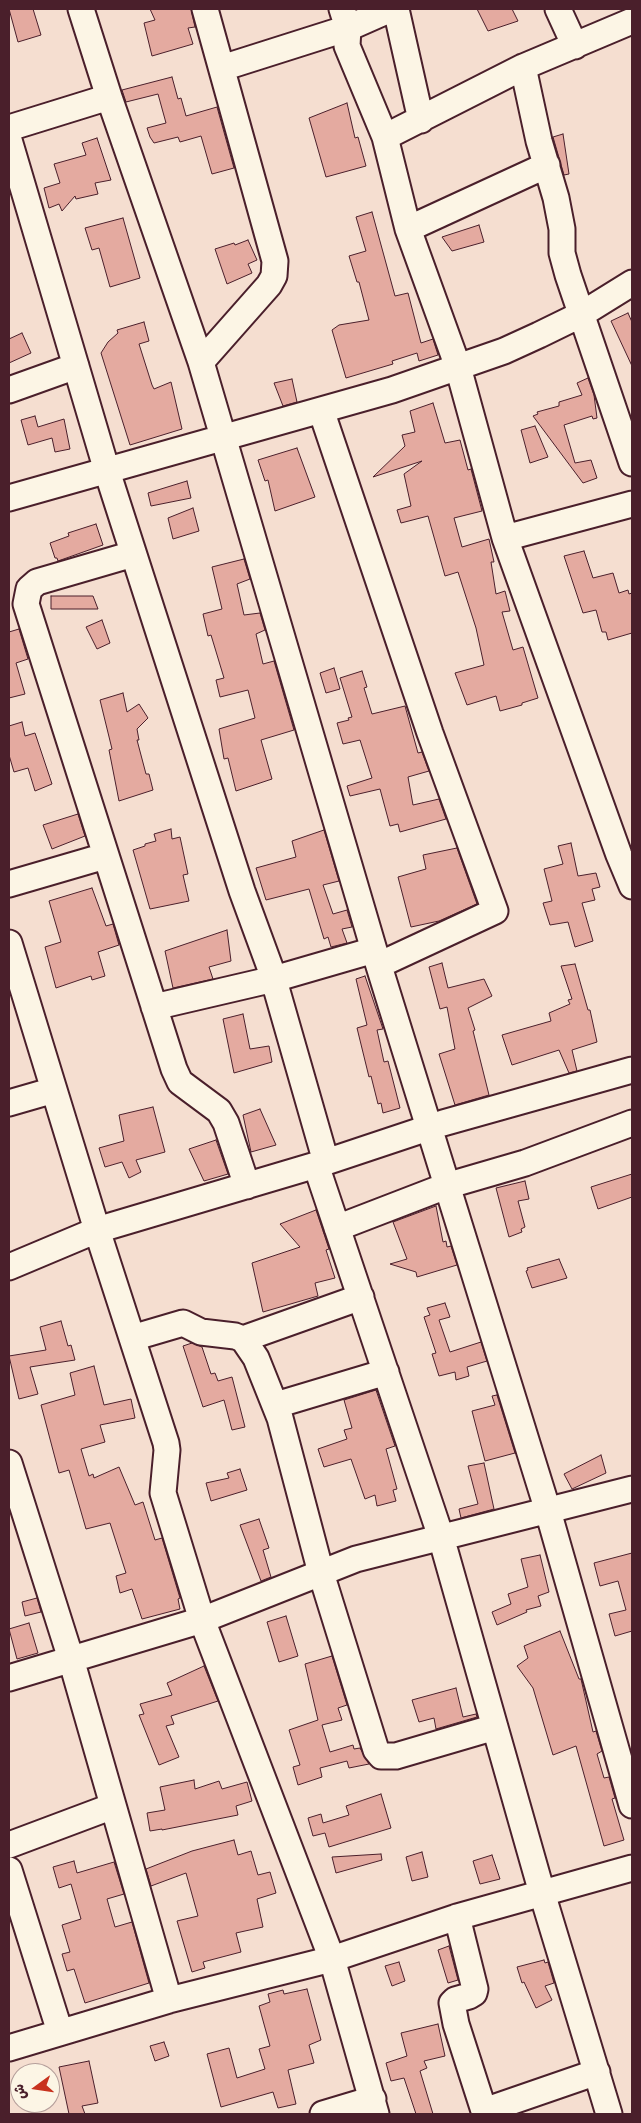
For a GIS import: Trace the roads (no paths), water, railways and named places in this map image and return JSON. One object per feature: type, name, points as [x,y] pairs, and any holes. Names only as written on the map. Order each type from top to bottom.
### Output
[{"type":"street","points":[[81,9],[109,97],[201,362],[428,1128],[548,1511],[632,1806]]},
{"type":"street","points":[[201,362],[269,285],[274,276],[275,269],[275,261],[205,9]]},
{"type":"street","points":[[222,68],[345,18],[391,9]]},
{"type":"street","points":[[396,9],[421,120]]},
{"type":"street","points":[[558,9],[575,46]]},
{"type":"street","points":[[345,18],[347,46],[385,137],[408,229],[458,367],[505,538],[631,880]]},
{"type":"street","points":[[385,137],[523,67],[632,21]]},
{"type":"street","points":[[523,67],[539,142],[547,165],[562,229],[562,253],[632,463]]},
{"type":"street","points":[[9,128],[109,97]]},
{"type":"street","points":[[9,140],[106,471],[242,891],[274,979],[337,1228],[441,1537],[542,1893],[609,2114]]},
{"type":"street","points":[[408,229],[547,165]]},
{"type":"street","points":[[9,498],[392,390],[504,351],[582,314],[632,283]]},
{"type":"street","points":[[9,390],[76,366]]},
{"type":"street","points":[[154,1007],[377,957],[494,911],[430,733],[321,410]]},
{"type":"street","points":[[505,538],[632,504]]},
{"type":"street","points":[[133,554],[37,582],[30,589],[26,599],[154,1007],[180,1082],[219,1111],[226,1123],[248,1186]]},
{"type":"street","points":[[9,884],[106,856]]},
{"type":"street","points":[[9,943],[97,1230],[166,1443],[167,1456],[163,1493],[202,1620],[332,1959],[374,2107],[323,2114]]},
{"type":"street","points":[[9,1267],[97,1230],[321,1164],[428,1128],[632,1070]]},
{"type":"street","points":[[9,1103],[54,1090]]},
{"type":"street","points":[[337,1228],[446,1186],[525,1163],[632,1123]]},
{"type":"street","points":[[243,1339],[361,1297]]},
{"type":"street","points":[[132,1338],[184,1323],[201,1332],[235,1336],[243,1339],[256,1358],[276,1405],[321,1573],[376,1750],[381,1756],[387,1758],[396,1756],[495,1727]]},
{"type":"street","points":[[276,1405],[386,1372]]},
{"type":"street","points":[[9,1463],[71,1659],[169,2000]]},
{"type":"street","points":[[9,1678],[202,1620],[356,1559],[632,1488]]},
{"type":"street","points":[[9,1845],[113,1806]]},
{"type":"street","points":[[9,2048],[169,2000],[332,1959],[457,1917],[632,1868]]},
{"type":"street","points":[[9,1870],[60,2032]]},
{"type":"street","points":[[457,1917],[475,1989],[474,1993],[469,1996],[453,2001],[452,2006],[484,2113],[597,2072]]}]
